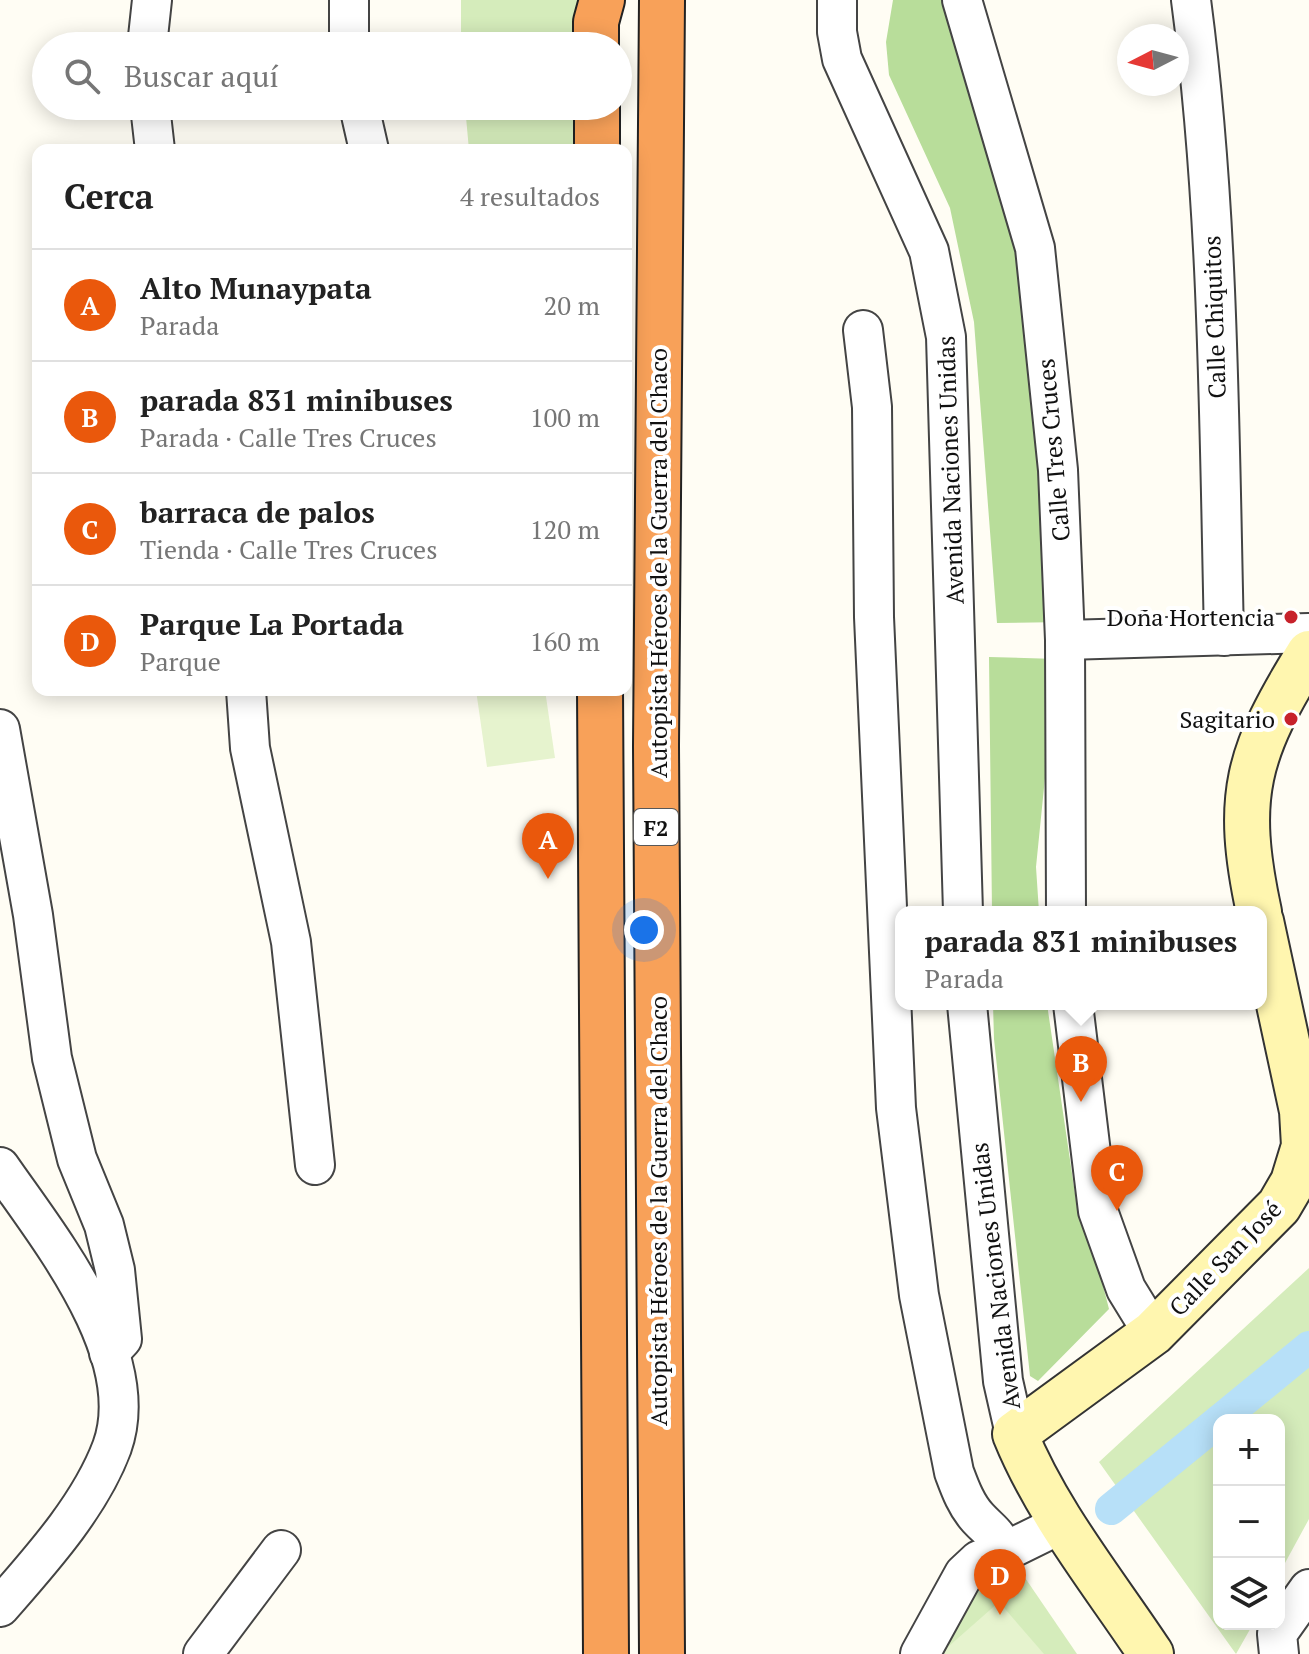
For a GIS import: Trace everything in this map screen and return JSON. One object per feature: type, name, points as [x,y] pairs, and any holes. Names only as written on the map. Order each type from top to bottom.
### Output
[{"type":"highway","points":[[596,32],[602,0]]},
{"type":"highway","name":"Autopista Héroes de la Guerra del Chaco","points":[[662,0],[656,746],[662,1654]]},
{"type":"highway","points":[[597,120],[597,144]]},
{"type":"highway","name":"F2","points":[[600,696],[606,1654]]},
{"type":"street","points":[[149,32],[152,0]]},
{"type":"street","points":[[349,0],[349,32]]},
{"type":"street","name":"Avenida Naciones Unidas","points":[[837,0],[837,32],[842,59],[929,251],[946,337],[963,906]]},
{"type":"street","name":"Calle Tres Cruces","points":[[962,0],[1035,248],[1058,470],[1065,640],[1066,906]]},
{"type":"street","name":"Calle Chiquitos","points":[[1191,0],[1204,94],[1217,353],[1224,636]]},
{"type":"street","points":[[152,120],[154,144]]},
{"type":"street","points":[[362,120],[368,144]]},
{"type":"street","points":[[863,330],[872,407],[874,617],[898,1124],[919,1295],[954,1472],[964,1499],[978,1518],[997,1534],[1004,1552]]},
{"type":"street","points":[[1065,640],[1309,633]]},
{"type":"street","points":[[1258,906],[1247,856],[1246,806],[1251,766],[1277,705],[1309,653]]},
{"type":"street","points":[[246,696],[250,748],[291,942],[315,1165]]},
{"type":"street","points":[[0,729],[33,915],[52,1058],[77,1159],[104,1225],[115,1270],[122,1339],[109,1353]]},
{"type":"street","name":"Calle San José","points":[[1015,1434],[1153,1333],[1279,1206],[1301,1176],[1304,1146],[1302,1111],[1267,949]]},
{"type":"street","name":"Avenida Naciones Unidas","points":[[968,1010],[1003,1381],[1015,1434],[1028,1465],[1063,1523],[1151,1654]]},
{"type":"street","points":[[1074,1010],[1098,1211],[1126,1289],[1153,1333]]},
{"type":"street","points":[[0,1167],[58,1250],[91,1308],[109,1353],[119,1402],[113,1445],[92,1488],[16,1577],[0,1607]]},
{"type":"street","points":[[920,1654],[964,1574],[979,1560],[1004,1552],[1063,1523]]},
{"type":"street","points":[[203,1654],[281,1550]]},
{"type":"street","points":[[1279,1654],[1277,1634],[1309,1589]]},
{"type":"green space","points":[[461,0],[578,0],[579,32],[461,32]]},
{"type":"green space","points":[[893,0],[946,0],[1028,259],[1066,622],[997,623],[974,322],[950,208],[889,75],[886,42]]},
{"type":"green space","points":[[466,120],[583,120],[582,144],[468,144]]},
{"type":"green space","points":[[989,657],[1057,659],[1036,867],[1039,906],[992,906]]},
{"type":"green space","points":[[477,696],[546,696],[555,758],[487,767]]},
{"type":"green space","points":[[993,1010],[1048,1010],[1078,1214],[1099,1270],[1109,1309],[1038,1381],[1030,1376]]},
{"type":"green space","points":[[1309,1268],[1309,1519],[1285,1563],[1285,1414],[1213,1414],[1213,1622],[1099,1462]]},
{"type":"green space","points":[[998,1565],[1019,1569],[1077,1654],[930,1654],[972,1576]]},
{"type":"green space","points":[[999,1602],[1044,1654],[940,1654]]},
{"type":"green space","points":[[1219,1630],[1250,1630],[1236,1654]]},
{"type":"waterway","points":[[1227,1414],[1309,1347]]},
{"type":"waterway","points":[[1111,1509],[1213,1426]]},
{"type":"place","name":"Doña Hortencia","points":[[1291,617]]},
{"type":"place","name":"Sagitario","points":[[1291,719]]},
{"type":"place","name":"Alto Munaypata","points":[[548,879]]},
{"type":"place","name":"parada 831 minibuses","points":[[1081,1102]]},
{"type":"place","name":"barraca de palos","points":[[1117,1211]]},
{"type":"place","name":"Parque La Portada","points":[[1000,1615]]}]
